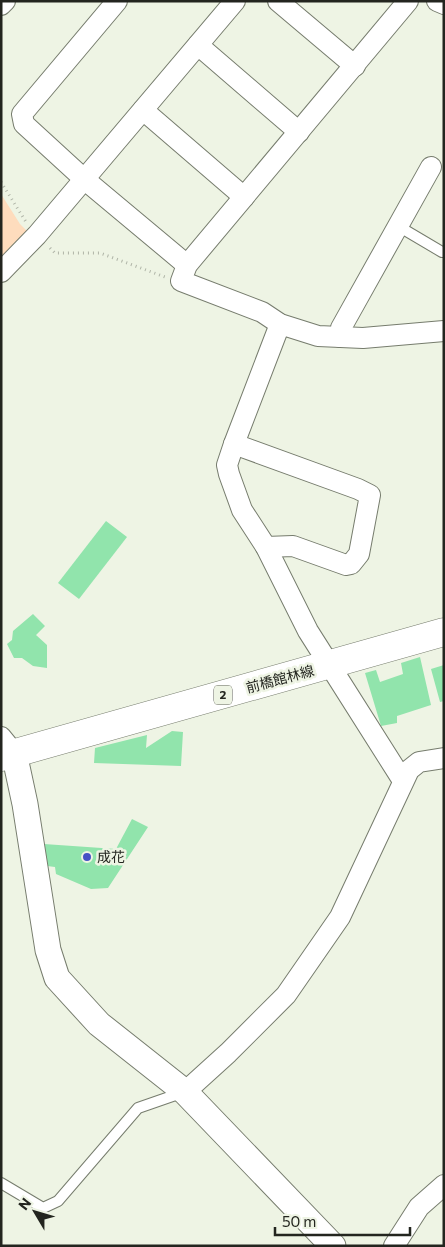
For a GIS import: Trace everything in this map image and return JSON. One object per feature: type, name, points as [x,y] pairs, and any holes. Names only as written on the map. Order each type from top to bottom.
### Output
[{"type":"main road","name":"前橋館林線","points":[[5,749],[330,666],[444,632]]},
{"type":"street","points":[[1,6],[5,1]]},
{"type":"street","points":[[118,1],[22,114],[24,124],[84,179],[187,265]]},
{"type":"street","points":[[1,272],[37,235],[235,1]]},
{"type":"street","points":[[278,1],[355,66]]},
{"type":"street","points":[[408,1],[187,265],[181,282],[262,312],[280,324],[318,336],[363,338],[444,330]]},
{"type":"street","points":[[437,1],[444,4]]},
{"type":"street","points":[[198,45],[299,132]]},
{"type":"street","points":[[143,110],[244,197]]},
{"type":"street","points":[[340,337],[341,328],[430,167]]},
{"type":"street","points":[[280,324],[234,444],[227,465],[229,474],[242,510],[266,547],[308,631],[403,782]]},
{"type":"street","points":[[234,444],[370,495],[358,554],[351,564],[346,565],[293,546],[266,547]]},
{"type":"street","points":[[5,749],[25,804],[48,950],[57,978],[99,1024],[185,1092],[333,1246]]},
{"type":"street","points":[[185,1092],[228,1053],[286,995],[340,917],[409,770],[419,762],[444,758]]},
{"type":"street","points":[[394,1246],[419,1207],[444,1185]]},
{"type":"lane","points":[[398,226],[442,252]]},
{"type":"lane","points":[[1,1183],[43,1208],[58,1201],[138,1108],[185,1092]]},
{"type":"path","points":[[1,182],[28,224]]},
{"type":"path","points":[[55,254],[100,253],[162,276]]},
{"type":"shaded area","points":[[1,194],[20,224],[27,231],[1,258]]},
{"type":"building","points":[[106,521],[127,537],[79,599],[58,583]]},
{"type":"building","points":[[33,614],[45,626],[36,635],[47,645],[47,668],[33,666],[22,658],[14,658],[7,644],[12,640],[13,631]]},
{"type":"building","points":[[420,657],[431,705],[397,716],[397,723],[381,726],[365,673],[376,670],[380,682],[403,674],[401,663]]},
{"type":"building","points":[[444,665],[444,701],[440,702],[431,669]]},
{"type":"building","points":[[172,731],[183,732],[181,766],[94,763],[95,748],[147,735],[146,748]]},
{"type":"building","name":"成花","points":[[132,819],[148,827],[108,888],[91,889],[56,874],[55,867],[47,866],[44,844],[116,849]]},
{"type":"place","name":"成花","points":[[87,857]]}]
